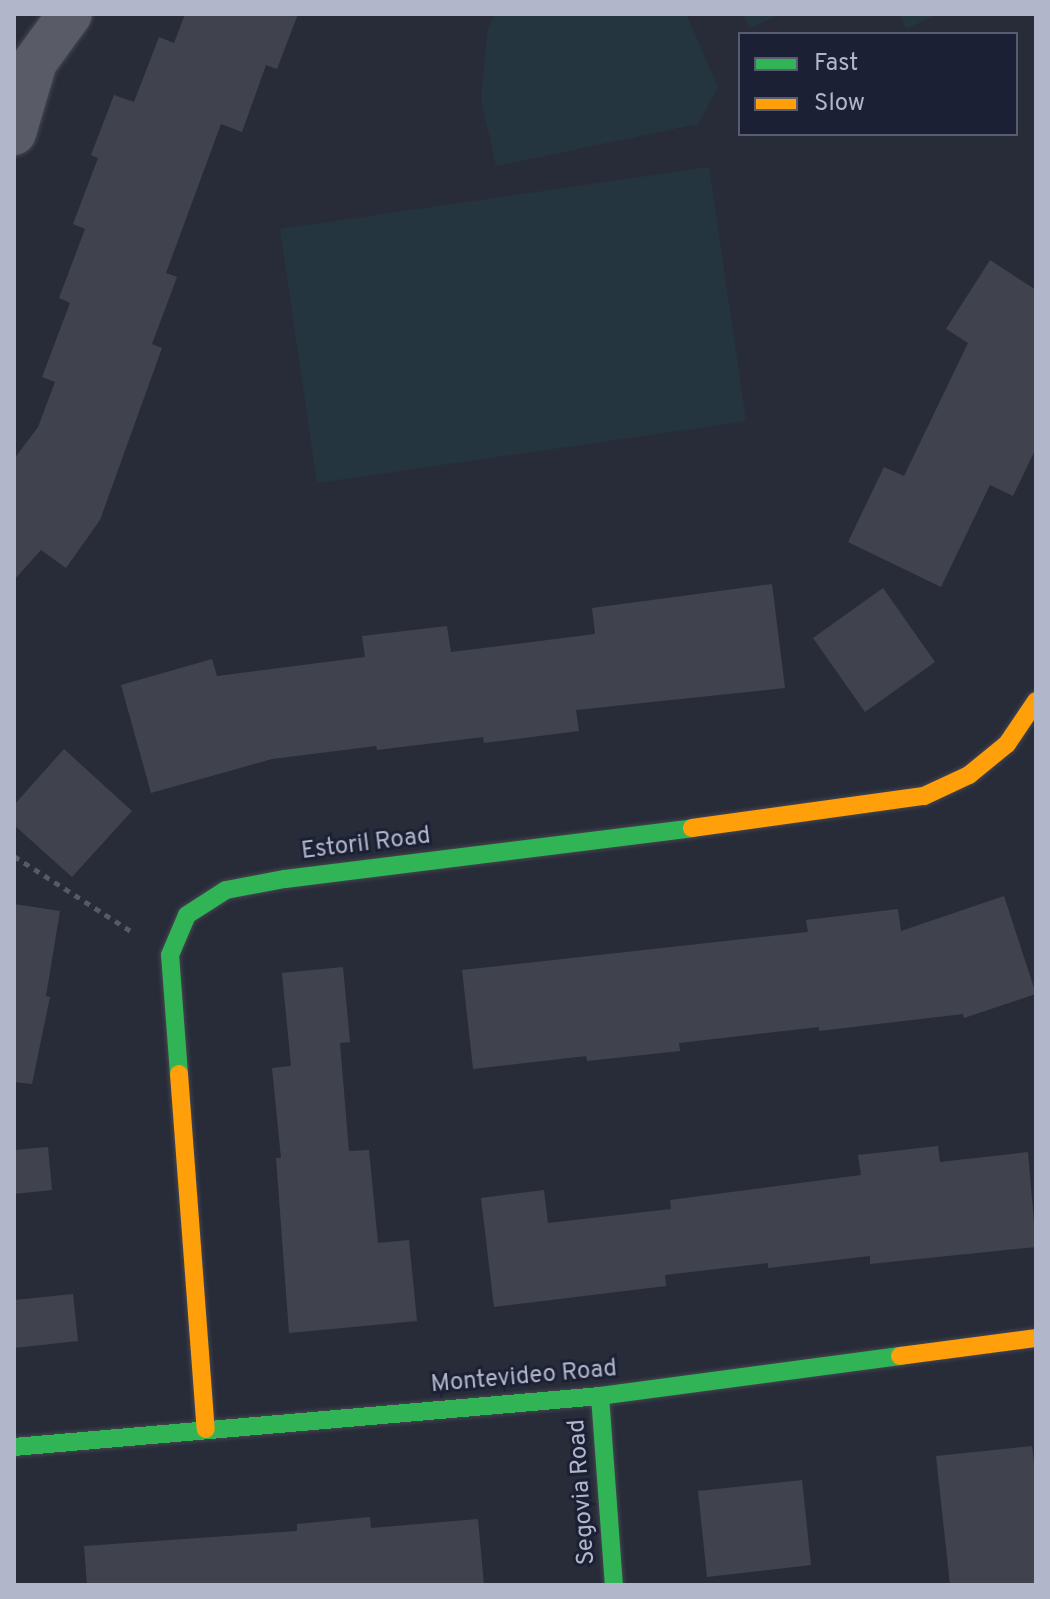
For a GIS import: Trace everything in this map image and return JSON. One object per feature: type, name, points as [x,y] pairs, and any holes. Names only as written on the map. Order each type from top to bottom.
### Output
[{"type":"street","points":[[14,133],[24,58],[70,14]]},
{"type":"street","name":"Estoril Road","points":[[206,1429],[170,955],[187,915],[226,890],[924,796],[969,775],[1007,744],[1036,701]]},
{"type":"street","name":"Montevideo Road","points":[[14,1447],[600,1396],[1036,1338]]},
{"type":"street","name":"Segovia Road","points":[[600,1396],[614,1585]]},
{"type":"path","points":[[14,856],[170,955]]},
{"type":"shaded area","points":[[495,14],[686,14],[718,87],[698,124],[496,166],[481,98],[488,28]]},
{"type":"shaded area","points":[[743,14],[780,14],[750,28]]},
{"type":"shaded area","points":[[899,14],[938,14],[906,29]]},
{"type":"shaded area","points":[[709,167],[746,421],[317,483],[280,229]]},
{"type":"building","points":[[185,14],[298,14],[277,69],[266,65],[242,132],[221,124],[166,273],[177,277],[152,344],[162,348],[100,520],[66,568],[41,550],[14,580],[14,459],[38,427],[55,382],[42,377],[70,303],[59,298],[85,229],[73,224],[98,158],[91,155],[114,95],[134,102],[159,37],[174,43]]},
{"type":"building","points":[[990,260],[1036,290],[1036,448],[1013,496],[990,485],[941,587],[848,542],[884,467],[904,476],[968,343],[946,329]]},
{"type":"building","points":[[772,584],[785,688],[576,710],[579,731],[484,743],[483,737],[377,750],[376,746],[272,759],[151,793],[121,685],[212,659],[217,676],[365,657],[362,636],[447,626],[451,652],[595,634],[592,608]]},
{"type":"building","points":[[883,588],[935,662],[865,712],[813,638]]},
{"type":"building","points":[[64,749],[132,811],[72,877],[14,825],[14,805]]},
{"type":"building","points":[[1004,896],[1036,994],[964,1018],[963,1014],[819,1031],[819,1027],[679,1043],[680,1051],[587,1061],[586,1056],[473,1069],[462,970],[808,932],[806,920],[898,909],[901,931]]},
{"type":"building","points":[[14,904],[60,911],[46,996],[50,997],[32,1084],[14,1082]]},
{"type":"building","points":[[343,967],[350,1042],[340,1043],[349,1151],[369,1150],[378,1243],[409,1240],[417,1321],[289,1333],[276,1158],[281,1158],[272,1068],[291,1066],[282,973]]},
{"type":"building","points":[[938,1146],[940,1162],[1028,1152],[1036,1247],[870,1264],[870,1256],[768,1268],[768,1263],[665,1275],[666,1286],[494,1307],[481,1198],[544,1190],[548,1223],[671,1209],[670,1200],[861,1175],[858,1155]]},
{"type":"building","points":[[48,1147],[52,1190],[14,1194],[14,1150]]},
{"type":"building","points":[[73,1294],[78,1341],[14,1348],[14,1300]]},
{"type":"building","points":[[1032,1446],[1036,1480],[1036,1585],[950,1585],[936,1456]]},
{"type":"building","points":[[802,1480],[811,1565],[707,1577],[698,1491]]},
{"type":"building","points":[[370,1517],[371,1528],[478,1519],[484,1585],[87,1585],[84,1546],[297,1531],[297,1524]]},
{"type":"traffic: fast","points":[[179,1074],[170,955],[187,915],[226,890],[285,879],[692,828]]},
{"type":"traffic: fast","points":[[14,1447],[600,1396],[900,1356]]},
{"type":"traffic: fast","points":[[600,1396],[614,1585]]},
{"type":"traffic: slow","points":[[692,828],[924,796],[969,775],[1007,744],[1036,701]]},
{"type":"traffic: slow","points":[[179,1074],[206,1429]]},
{"type":"traffic: slow","points":[[900,1356],[1036,1338]]}]
